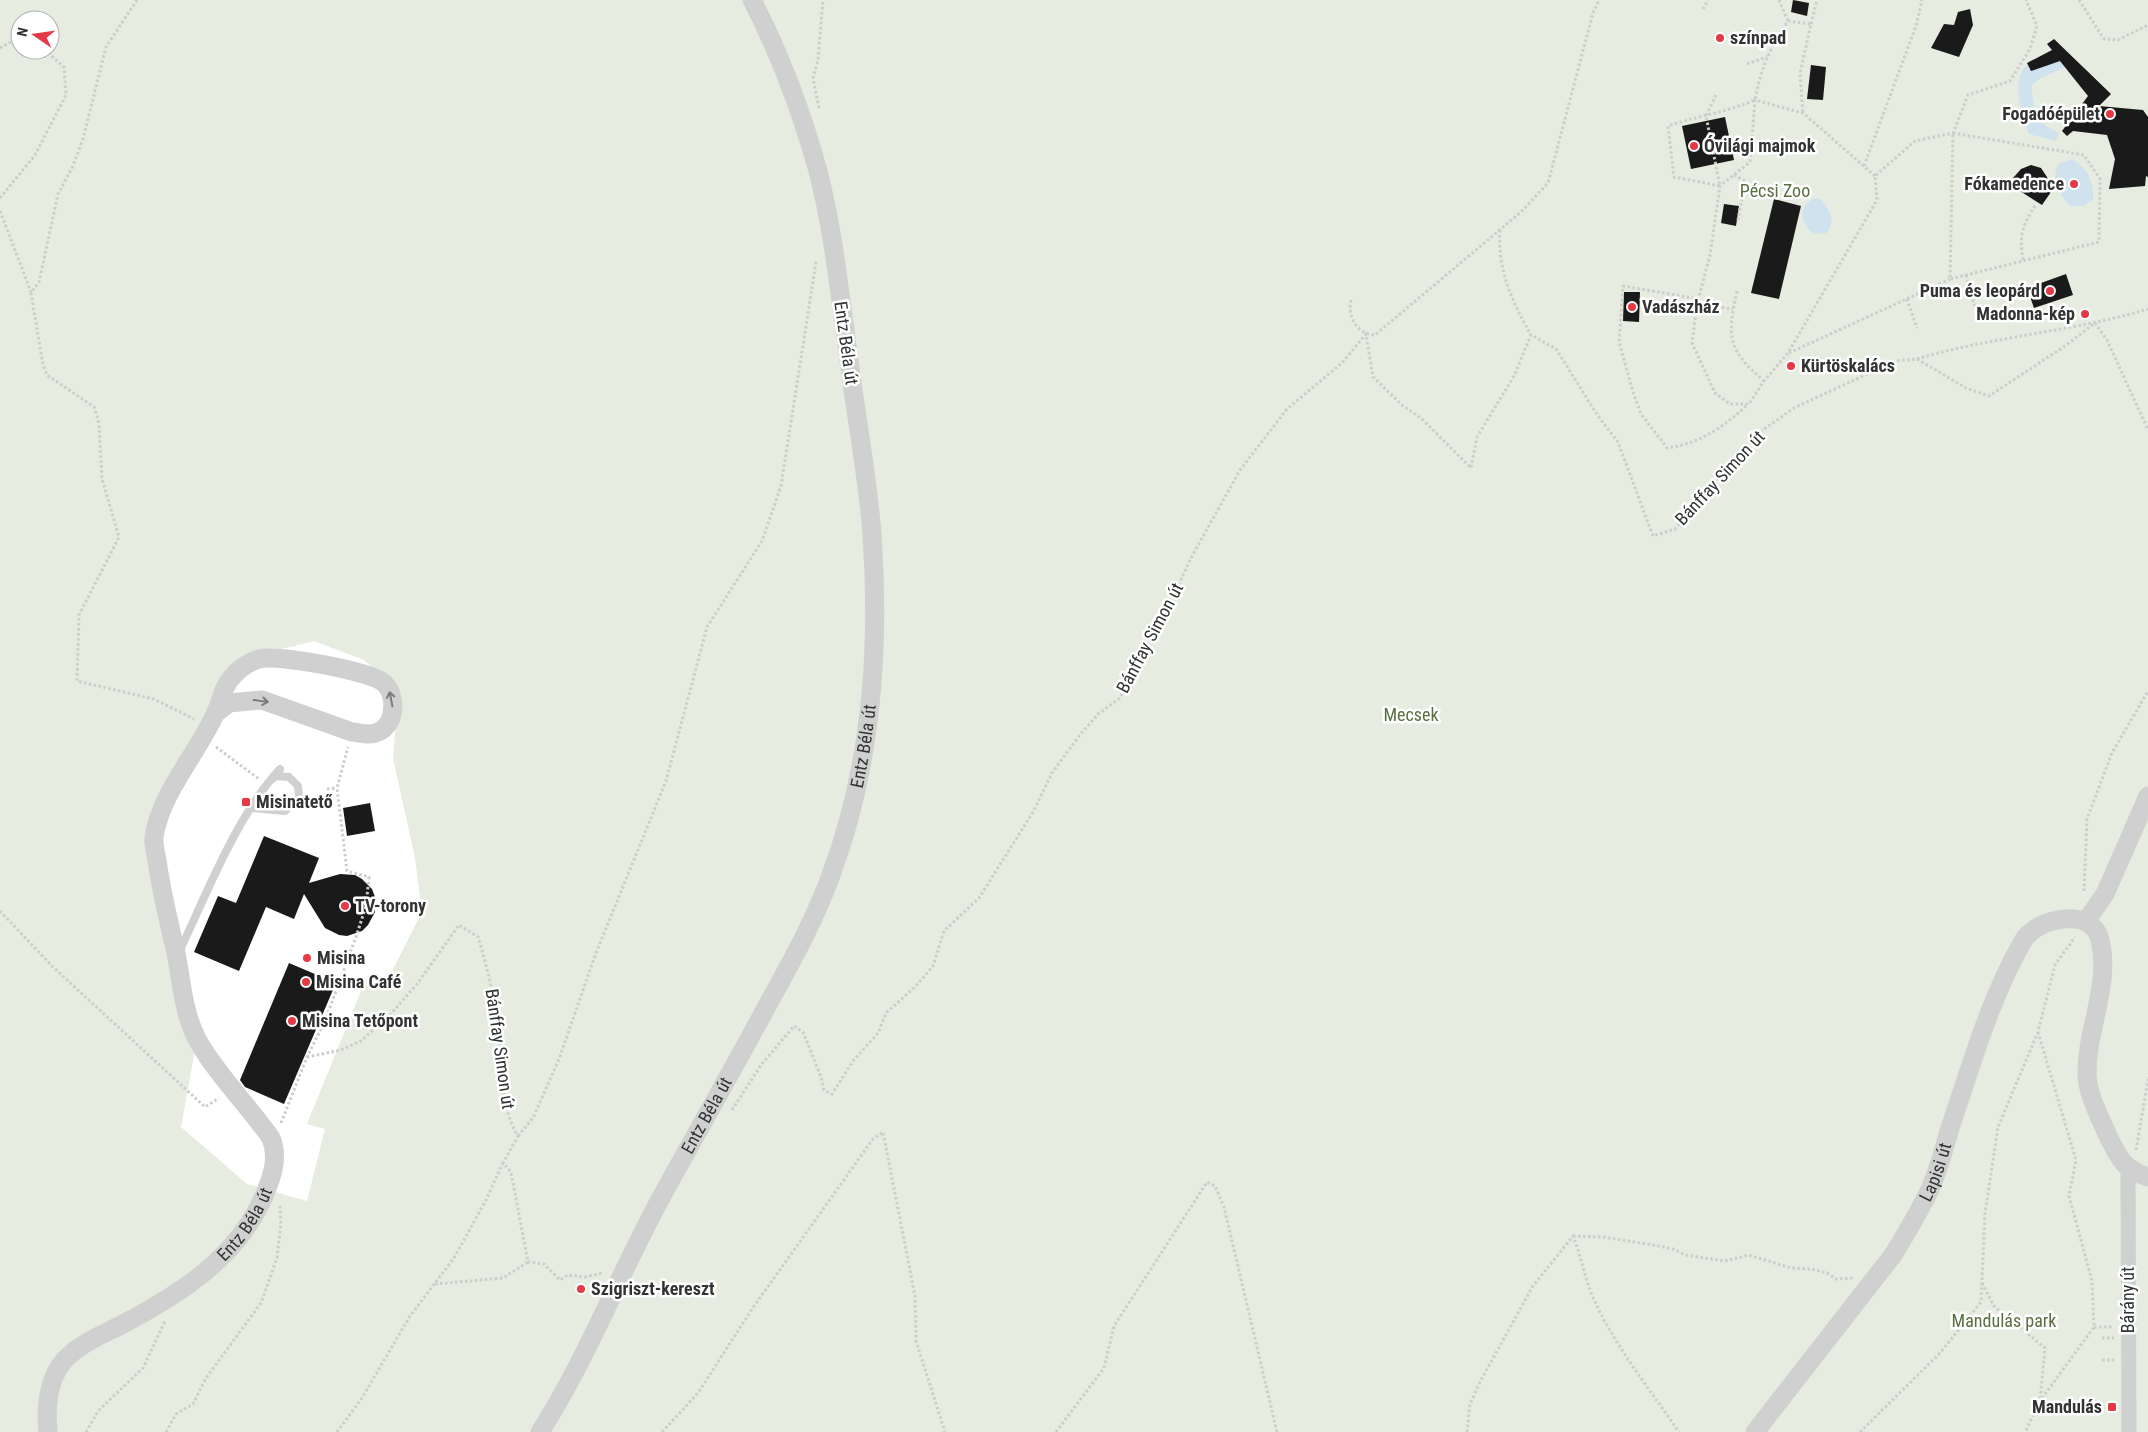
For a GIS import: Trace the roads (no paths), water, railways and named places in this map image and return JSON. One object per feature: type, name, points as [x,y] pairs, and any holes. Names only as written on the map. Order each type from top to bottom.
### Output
[{"type":"street","name":"Entz Béla út","points":[[540,1432],[572,1377],[660,1200],[774,993],[820,905],[842,842],[858,778],[869,708],[874,641],[872,533],[829,226],[818,172],[807,139],[773,40],[752,0]]},
{"type":"street","points":[[177,956],[160,882],[154,839],[159,817],[212,720],[225,686],[244,665],[260,659],[276,657],[294,659],[377,678],[388,688],[393,700],[392,711],[384,728],[378,732],[367,734],[352,732],[262,700],[245,700],[229,703],[212,720]]},
{"type":"street","points":[[2137,1173],[2116,1153],[2096,1109],[2087,1076],[2090,1037],[2097,1011],[2102,956],[2100,939],[2095,928],[2086,921],[2105,894],[2148,796]]},
{"type":"street","name":"Lapisi út","points":[[1755,1432],[1893,1255],[1930,1188],[1984,1029],[2025,936],[2040,928],[2066,919],[2086,921]]},
{"type":"street","name":"Entz Béla út","points":[[48,1432],[47,1408],[50,1388],[58,1367],[67,1356],[94,1339],[163,1303],[196,1280],[235,1243],[258,1211],[275,1161],[275,1149],[256,1117],[232,1089],[197,1039],[183,1000],[177,956]]},
{"type":"street","name":"Bárány út","points":[[2129,1432],[2137,1173]]},
{"type":"lane","points":[[177,956],[222,859],[266,784],[280,769]]},
{"type":"lane","points":[[252,808],[285,811],[299,797],[298,786],[290,777],[276,776],[266,784]]},
{"type":"water","points":[[2061,61],[2065,67],[2039,79],[2031,86],[2035,109],[2041,120],[2045,125],[2060,133],[2055,141],[2029,134],[2021,107],[2018,88],[2022,71],[2028,63]]},
{"type":"water","name":"Fókamedence","points":[[2072,159],[2086,171],[2091,181],[2093,200],[2084,206],[2070,206],[2062,197],[2057,187],[2055,176],[2058,164]]},
{"type":"water","points":[[1814,198],[1821,199],[1831,216],[1831,224],[1826,233],[1814,234],[1803,220],[1802,216],[1805,206]]},
{"type":"place","name":"színpad","points":[[1720,38]]},
{"type":"place","name":"Fogadóépület","points":[[2110,114]]},
{"type":"place","name":"Óvilági majmok","points":[[1694,146]]},
{"type":"place","name":"Fókamedence","points":[[2074,184]]},
{"type":"place","name":"Puma és leopárd","points":[[2050,291]]},
{"type":"place","name":"Vadászház","points":[[1632,307]]},
{"type":"place","name":"Madonna-kép","points":[[2085,314]]},
{"type":"place","name":"Kürtöskalács","points":[[1791,366]]},
{"type":"place","name":"Misinatető","points":[[246,802]]},
{"type":"place","name":"TV-torony","points":[[345,906]]},
{"type":"place","name":"Misina","points":[[307,958]]},
{"type":"place","name":"Misina Café","points":[[306,982]]},
{"type":"place","name":"Misina Tetőpont","points":[[292,1021]]},
{"type":"place","name":"Szigriszt-kereszt","points":[[581,1289]]},
{"type":"place","name":"Mandulás","points":[[2112,1407]]},
{"type":"park label","name":"Pécsi Zoo","points":[[1775,191]]},
{"type":"park label","name":"Mecsek","points":[[1411,715]]},
{"type":"park label","name":"Mandulás park","points":[[2004,1321]]}]
